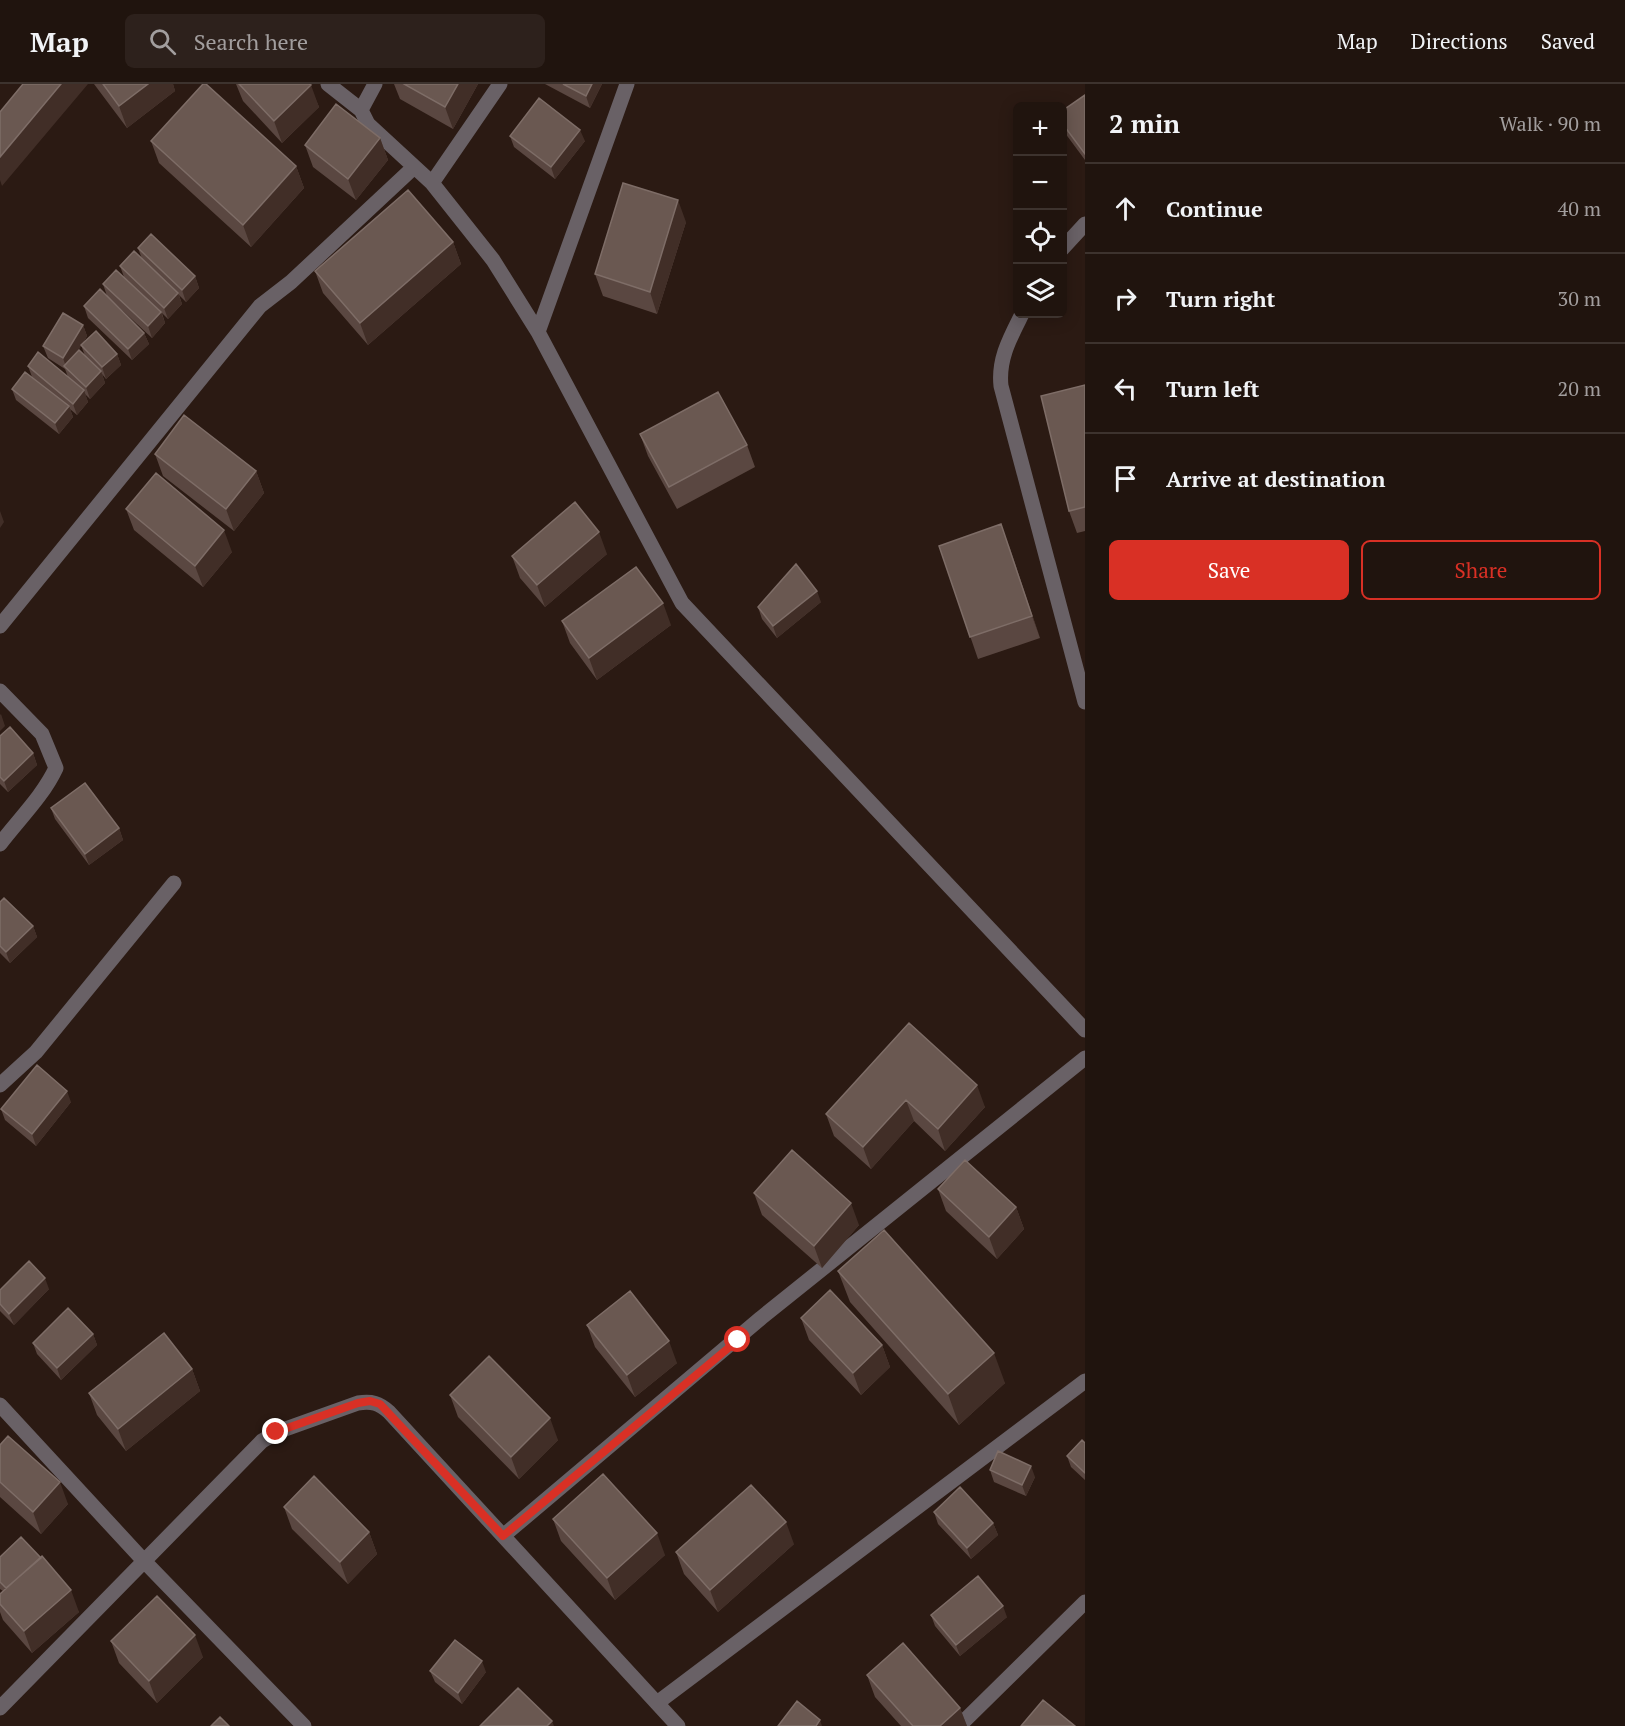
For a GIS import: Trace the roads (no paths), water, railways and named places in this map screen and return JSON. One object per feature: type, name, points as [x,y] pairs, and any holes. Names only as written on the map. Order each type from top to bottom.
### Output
[{"type":"street","points":[[328,84],[361,110],[368,124],[413,168],[432,183],[494,260],[538,332],[682,603],[1085,1030]]},
{"type":"street","points":[[361,110],[375,84]]},
{"type":"street","points":[[432,183],[500,84]]},
{"type":"street","points":[[538,332],[627,84]]},
{"type":"street","points":[[0,626],[260,306],[291,282],[413,168]]},
{"type":"street","points":[[1067,244],[1085,224]]},
{"type":"street","points":[[1020,318],[1002,356],[999,370],[1001,386],[1085,702]]},
{"type":"street","points":[[0,691],[42,734],[56,768],[46,789],[0,844]]},
{"type":"street","points":[[0,1085],[36,1052],[174,883]]},
{"type":"street","points":[[503,1536],[760,1318],[1085,1058]]},
{"type":"street","points":[[657,1702],[1085,1381]]},
{"type":"street","points":[[0,1708],[269,1436],[358,1403],[370,1401],[380,1404],[389,1412],[678,1726]]},
{"type":"street","points":[[3,1413],[304,1726]]},
{"type":"street","points":[[959,1726],[1085,1602]]}]
